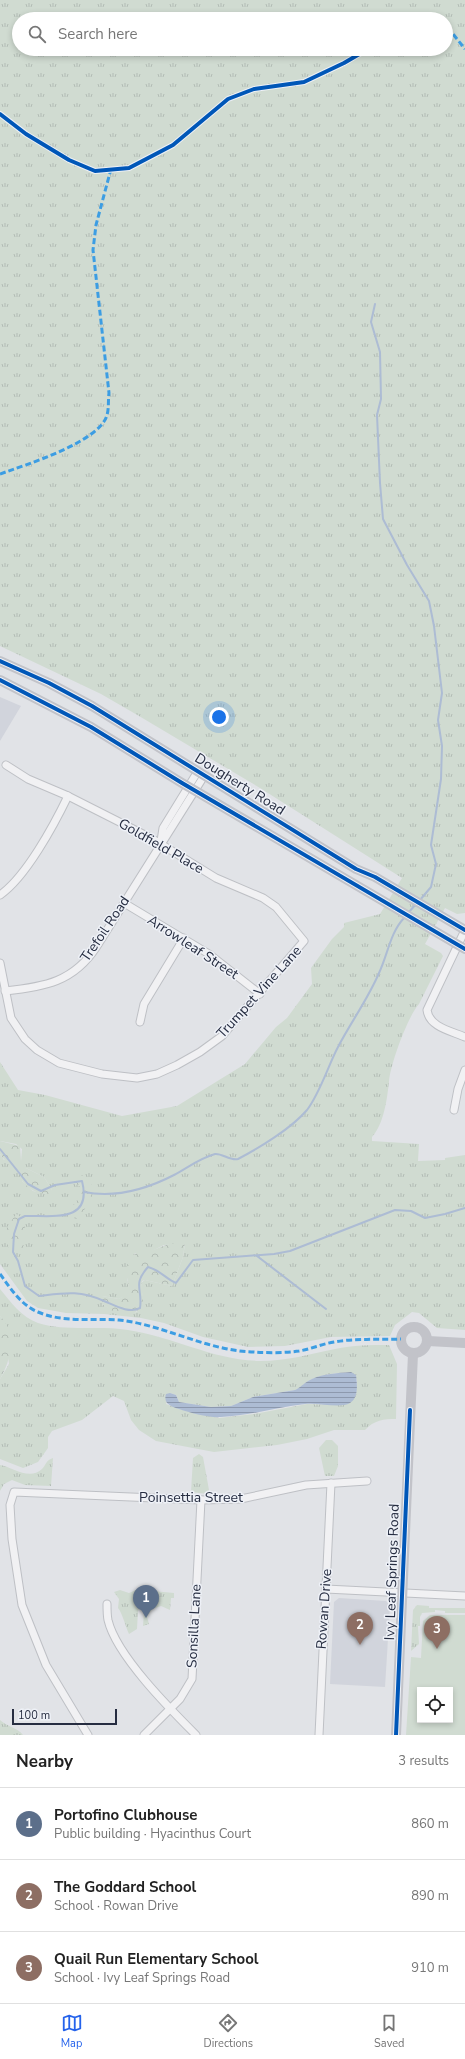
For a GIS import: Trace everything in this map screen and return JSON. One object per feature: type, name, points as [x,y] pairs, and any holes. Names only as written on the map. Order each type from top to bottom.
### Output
[{"type":"main road","name":"Dougherty Road","points":[[0,661],[92,706],[356,869],[395,889],[465,930]]},
{"type":"main road","name":"Dougherty Road","points":[[0,680],[91,727],[462,947]]},
{"type":"main road","points":[[411,1327],[419,1328],[425,1333],[428,1341],[423,1350],[413,1354],[402,1346],[401,1339],[404,1331],[411,1327]]},
{"type":"main road","points":[[428,1341],[465,1343]]},
{"type":"main road","name":"Ivy Leaf Springs Road","points":[[396,1735],[413,1354]]},
{"type":"street","name":"Goldfield Place","points":[[6,765],[28,780],[68,796],[160,843],[216,878],[263,898],[276,908],[304,941]]},
{"type":"street","name":"Trefoil Road","points":[[5,991],[39,986],[60,980],[74,972],[92,954],[160,843],[163,828],[201,773]]},
{"type":"street","points":[[0,894],[10,888],[22,875],[68,796]]},
{"type":"street","name":"Arrowleaf Street","points":[[124,903],[184,938],[226,967],[260,994]]},
{"type":"street","points":[[465,930],[462,947],[427,1010],[428,1018],[432,1023],[465,1037]]},
{"type":"street","points":[[140,1022],[144,1004],[184,938]]},
{"type":"street","name":"Trumpet Vine Lane","points":[[0,963],[11,1018],[16,1028],[25,1039],[51,1059],[102,1074],[137,1078],[157,1074],[200,1052],[222,1036],[260,994],[304,941]]},
{"type":"street","points":[[454,1110],[458,1089],[465,1070]]},
{"type":"street","name":"Poinsettia Street","points":[[88,1735],[46,1665],[22,1605],[12,1539],[10,1505],[14,1492],[201,1500],[241,1499],[306,1485],[368,1481]]},
{"type":"street","name":"Rowan Drive","points":[[319,1735],[331,1483]]},
{"type":"street","name":"Sonsilla Lane","points":[[144,1735],[180,1699],[192,1679],[201,1500]]},
{"type":"street","points":[[326,1589],[465,1596]]},
{"type":"street","points":[[107,1604],[108,1619],[111,1628],[139,1674],[196,1735]]},
{"type":"shaded area","points":[[0,697],[21,706],[0,741]]},
{"type":"shaded area","points":[[339,1598],[386,1601],[390,1606],[385,1687],[330,1684],[334,1602]]},
{"type":"green space","points":[[0,0],[465,0],[465,913],[457,914],[445,908],[425,944],[441,953],[443,956],[400,1041],[390,1074],[384,1111],[376,1132],[372,1137],[372,1141],[419,1144],[418,1161],[445,1160],[445,1158],[465,1155],[465,1330],[437,1328],[419,1313],[412,1312],[395,1325],[390,1336],[331,1337],[285,1346],[248,1347],[203,1337],[164,1323],[141,1318],[104,1314],[66,1313],[38,1308],[27,1301],[0,1264],[0,1154],[4,1160],[21,1161],[22,1149],[16,1144],[0,1141],[0,1062],[18,1090],[45,1095],[122,1116],[177,1106],[245,1064],[276,1027],[287,1018],[312,984],[311,968],[332,939],[344,927],[344,923],[380,914],[402,878],[260,788],[101,694],[0,646]],"holes":[[[26,1168],[44,1177],[52,1190],[46,1194],[33,1191],[22,1181]],[[185,1244],[183,1257],[172,1286],[145,1280],[142,1282],[141,1289],[143,1296],[137,1312],[126,1314],[118,1312],[102,1304],[102,1296],[119,1299],[127,1294],[129,1288],[127,1279],[135,1253],[148,1253],[164,1245]]]},
{"type":"green space","points":[[0,1141],[20,1146],[21,1161],[7,1163],[0,1154]]},
{"type":"green space","points":[[26,1168],[44,1177],[52,1190],[51,1194],[37,1192],[26,1185],[20,1177],[22,1170]]},
{"type":"green space","points":[[74,1174],[83,1176],[89,1180],[92,1186],[90,1200],[76,1219],[70,1216],[70,1211],[81,1194],[81,1187],[73,1183],[69,1178]]},
{"type":"green space","points":[[16,1214],[23,1220],[25,1225],[25,1241],[22,1250],[16,1253],[9,1249],[4,1232]]},
{"type":"green space","points":[[185,1243],[183,1257],[172,1286],[145,1280],[142,1281],[143,1302],[139,1309],[132,1314],[119,1314],[102,1304],[102,1296],[119,1299],[127,1291],[127,1267],[129,1261],[136,1253],[147,1252],[165,1245]]},
{"type":"green space","points":[[0,1289],[21,1313],[38,1323],[49,1326],[106,1328],[145,1333],[210,1353],[242,1360],[280,1360],[348,1347],[389,1345],[397,1364],[396,1419],[379,1421],[372,1424],[365,1430],[334,1430],[307,1439],[277,1445],[214,1452],[156,1441],[139,1430],[131,1420],[124,1401],[113,1396],[82,1420],[52,1431],[48,1437],[48,1448],[38,1462],[23,1468],[0,1459],[0,1379],[9,1364],[3,1320],[0,1316]],"holes":[[[351,1372],[357,1380],[356,1395],[343,1405],[307,1404],[254,1414],[219,1418],[183,1410],[166,1404],[170,1393],[176,1395],[179,1402],[211,1407],[231,1406],[253,1397],[295,1390],[308,1381],[323,1375]]]},
{"type":"green space","points":[[0,1316],[6,1323],[9,1331],[11,1347],[10,1355],[0,1379]]},
{"type":"green space","points":[[326,1440],[332,1440],[338,1446],[338,1466],[334,1476],[325,1476],[319,1448]]},
{"type":"green space","points":[[199,1454],[203,1457],[209,1490],[208,1494],[191,1492],[193,1458]]},
{"type":"green space","points":[[53,1458],[51,1486],[25,1485],[12,1480],[4,1484],[0,1491],[0,1465],[26,1474],[32,1474],[42,1469],[47,1461]]},
{"type":"green space","points":[[138,1589],[145,1595],[138,1611],[137,1629],[129,1634],[118,1608],[119,1599],[114,1592],[120,1590],[129,1593]]},
{"type":"green space","points":[[153,1591],[174,1593],[174,1598],[171,1598],[170,1610],[161,1606],[152,1609],[147,1617],[149,1624],[143,1626],[144,1612]]},
{"type":"green space","points":[[417,1605],[429,1606],[429,1608],[465,1608],[465,1613],[445,1613],[445,1611],[435,1610],[435,1612],[422,1613],[420,1617],[420,1626],[418,1626],[419,1644],[411,1651],[413,1610]]},
{"type":"green space","points":[[430,1615],[465,1615],[465,1735],[406,1735],[411,1657],[421,1658],[423,1621]]},
{"type":"green space","points":[[0,1720],[18,1731],[23,1735],[0,1735]]},
{"type":"water","points":[[351,1372],[356,1375],[356,1394],[353,1401],[346,1405],[305,1404],[242,1415],[211,1417],[173,1407],[168,1404],[165,1397],[166,1394],[170,1393],[176,1395],[179,1402],[211,1407],[231,1406],[253,1397],[295,1390],[308,1381],[318,1377],[329,1374]]},
{"type":"waterway","points":[[375,304],[371,322],[380,352],[381,399],[377,415],[383,519],[407,565],[429,601],[434,626],[442,693],[438,720],[442,746],[441,779],[431,845],[436,864],[431,887],[420,900]]},
{"type":"waterway","points":[[409,912],[416,904]]},
{"type":"waterway","points":[[84,1192],[107,1194],[142,1188],[164,1180],[215,1154],[232,1159],[238,1159],[293,1124],[307,1110],[316,1096],[338,1047],[375,983],[395,930],[404,918]]},
{"type":"waterway","points":[[0,1149],[28,1184],[41,1191],[55,1185],[82,1181],[84,1195],[81,1204],[76,1211],[57,1216],[25,1216],[19,1219],[14,1234],[13,1252],[18,1261],[25,1286],[39,1296],[64,1293],[87,1295],[117,1307],[131,1310],[140,1308],[141,1302],[139,1283],[140,1278],[148,1267],[156,1270],[176,1283],[193,1260],[274,1254],[290,1251],[395,1210],[411,1211],[425,1218],[465,1208]]},
{"type":"waterway","points":[[257,1256],[326,1309]]},
{"type":"marked path","points":[[453,34],[465,49]]},
{"type":"marked path","points":[[0,474],[43,458],[77,443],[101,425],[107,415],[109,393],[93,250],[96,225],[111,169]]},
{"type":"marked path","points":[[0,1274],[21,1301],[38,1312],[57,1318],[119,1320],[136,1323],[203,1343],[237,1351],[265,1353],[288,1352],[342,1341],[401,1339]]},
{"type":"cycle path","points":[[0,114],[26,134],[69,160],[95,171],[129,168],[173,145],[228,99],[254,89],[304,82],[356,56]]},
{"type":"cycle path","points":[[0,661],[49,683],[92,706],[356,869],[375,877],[465,930]]},
{"type":"cycle path","points":[[0,680],[91,727],[182,783],[465,949]]},
{"type":"cycle path","points":[[396,1735],[410,1410]]},
{"type":"place","name":"Portofino Clubhouse","points":[[146,1618]]},
{"type":"place","name":"The Goddard School","points":[[360,1645]]},
{"type":"place","name":"Quail Run Elementary School","points":[[437,1649]]}]
